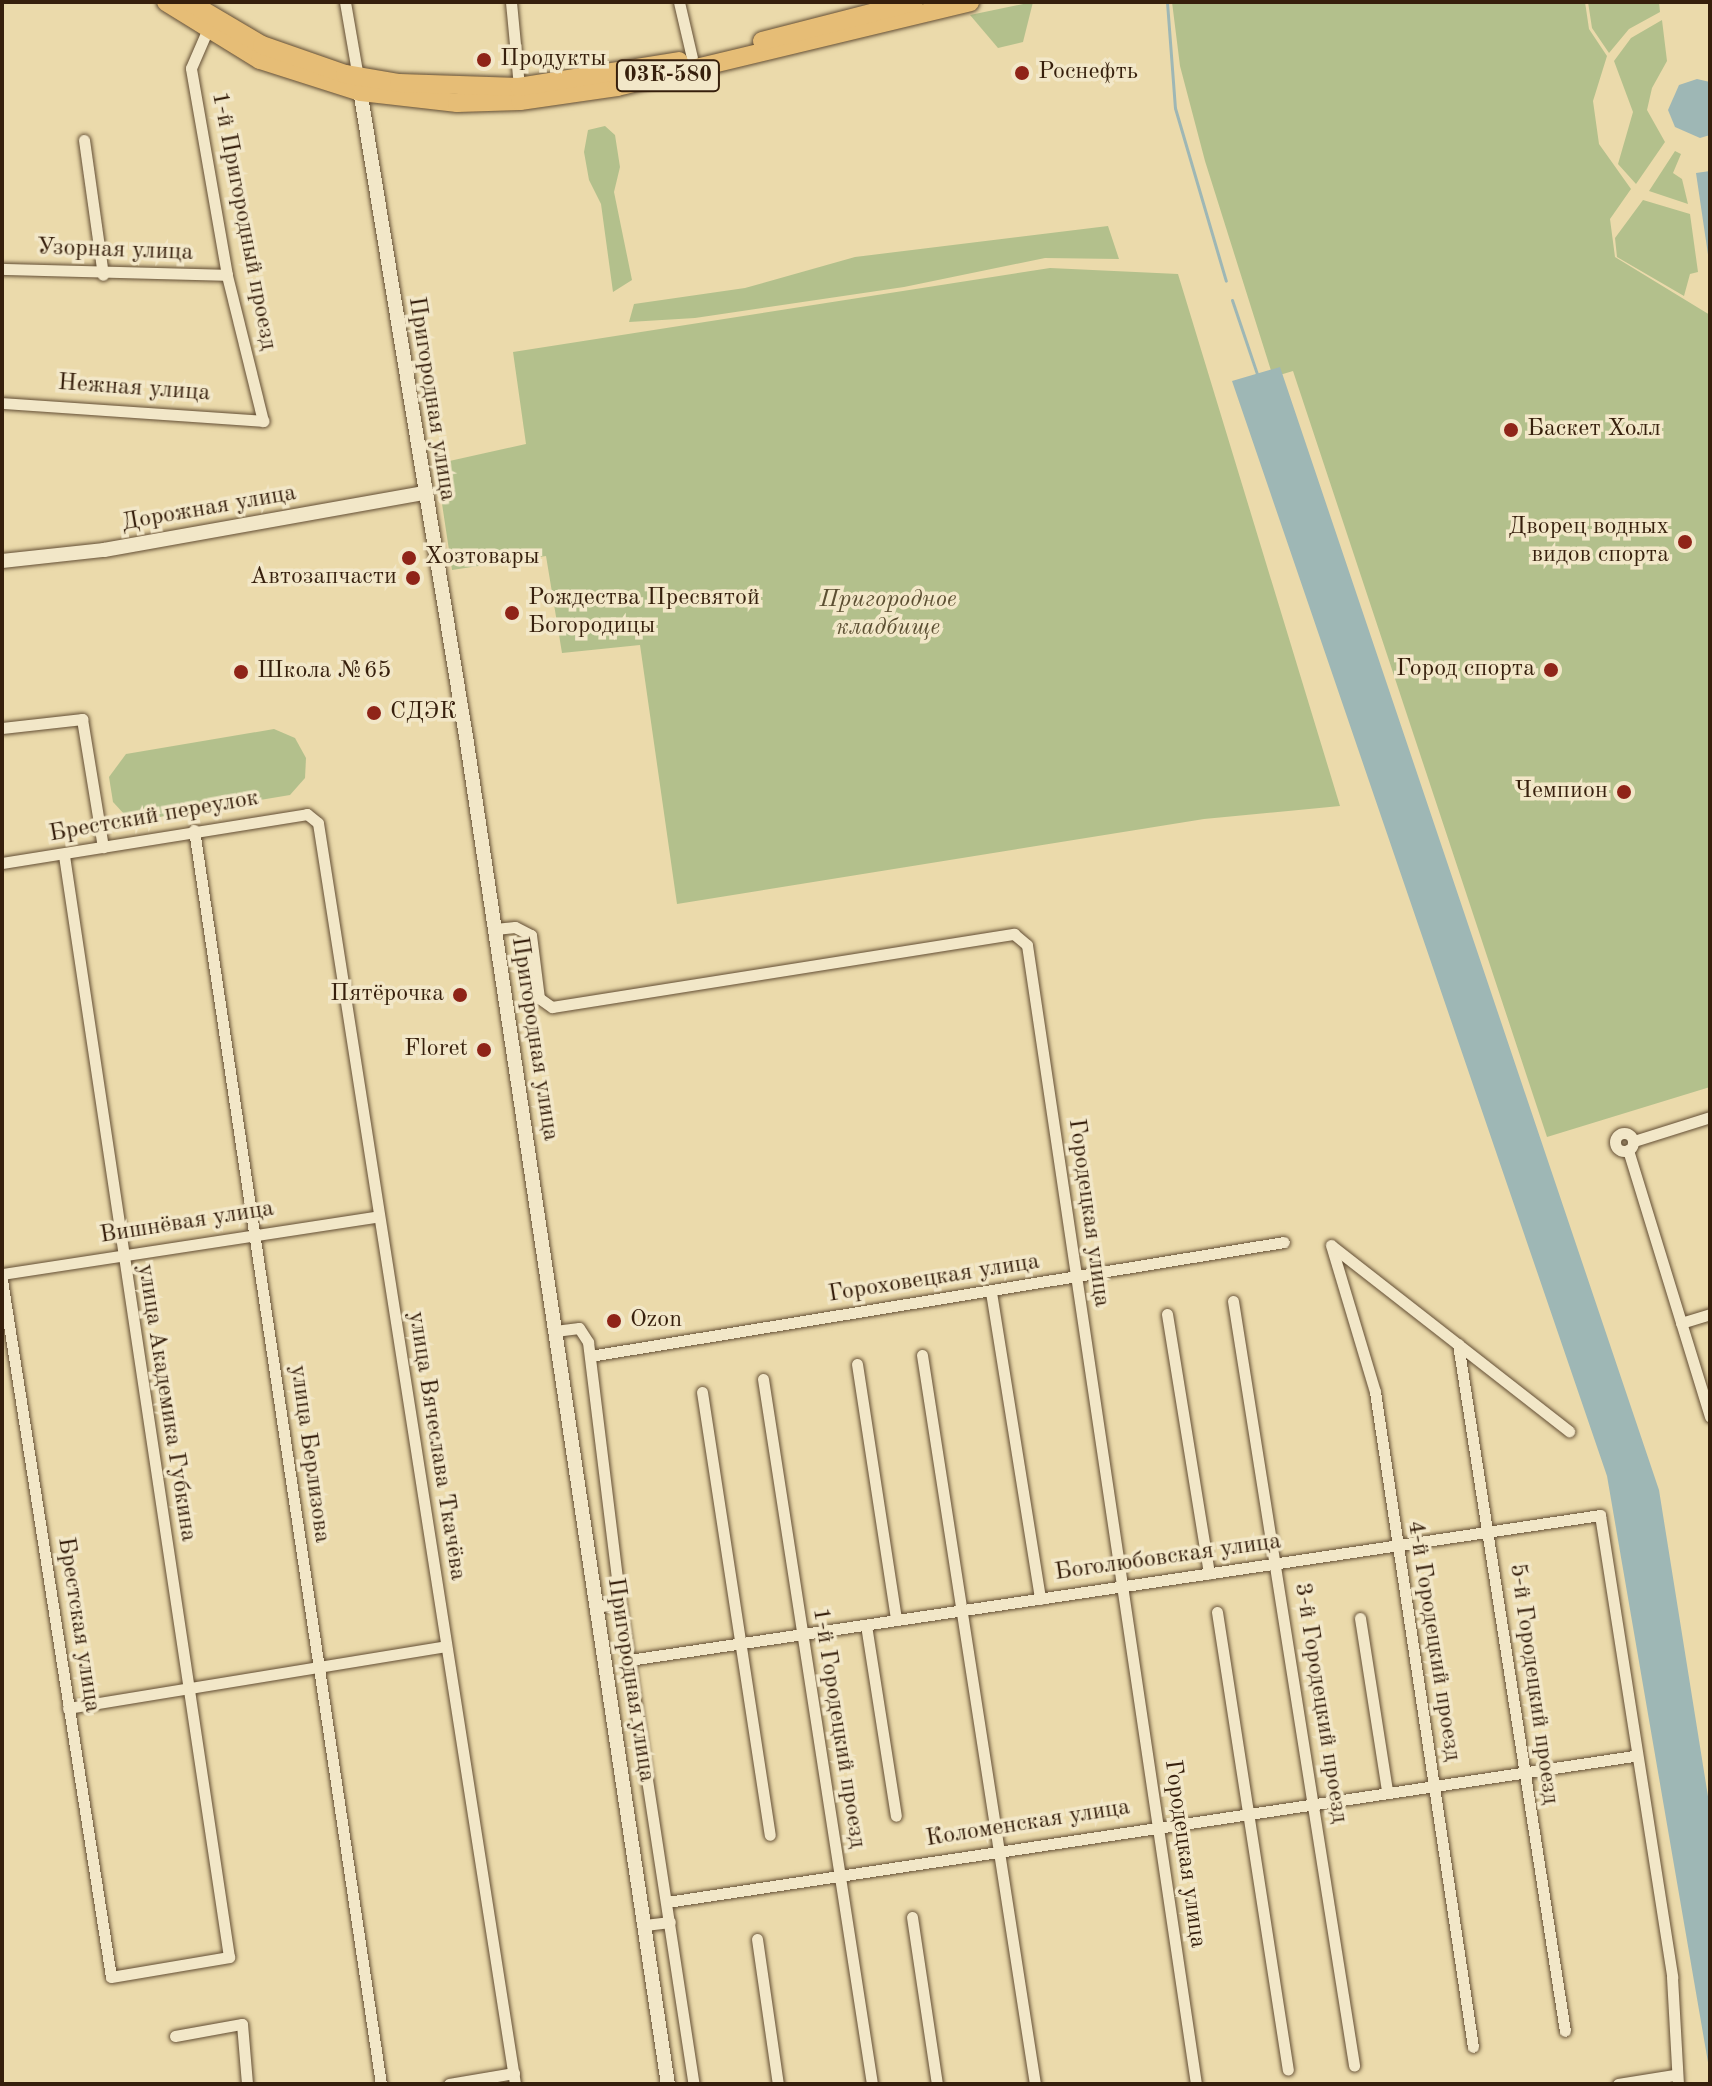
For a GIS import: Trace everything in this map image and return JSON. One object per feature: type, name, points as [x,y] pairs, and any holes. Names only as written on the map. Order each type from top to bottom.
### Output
[{"type":"main road","name":"03К-580","points":[[166,2],[207,31],[260,60],[359,85],[457,103],[520,101],[617,87],[970,2]]},
{"type":"main road","name":"03К-580","points":[[197,5],[262,45],[359,85],[456,88],[519,87],[692,58],[914,2]]},
{"type":"street","name":"Пригородная улица","points":[[345,2],[495,929],[668,2084]]},
{"type":"street","points":[[511,2],[519,87]]},
{"type":"street","points":[[679,2],[692,58]]},
{"type":"street","name":"1-й Пригородный проезд","points":[[207,31],[191,68],[227,275],[263,421]]},
{"type":"street","points":[[84,140],[103,275]]},
{"type":"street","name":"Узорная улица","points":[[2,269],[103,275],[227,275]]},
{"type":"street","name":"Нежная улица","points":[[2,403],[263,421]]},
{"type":"street","name":"Дорожная улица","points":[[2,561],[104,550],[423,493]]},
{"type":"street","points":[[2,728],[82,719],[103,847]]},
{"type":"street","name":"Брестский переулок","points":[[2,863],[64,855],[194,830],[314,816]]},
{"type":"street","name":"улица Вячеслава Ткачёва","points":[[314,816],[514,2079]]},
{"type":"street","name":"улица Берлизова","points":[[194,830],[256,1234],[316,1667],[381,2084]]},
{"type":"street","name":"улица Академика Губкина","points":[[64,855],[121,1256],[229,1957],[111,1977]]},
{"type":"street","name":"Городецкая улица","points":[[495,929],[515,927],[531,935],[539,998],[552,1007],[1014,934],[1027,945],[1196,2084]]},
{"type":"street","points":[[1710,1117],[1631,1145],[1710,1417]]},
{"type":"street","name":"Вишнёвая улица","points":[[2,1277],[379,1216]]},
{"type":"street","name":"Гороховецкая улица","points":[[590,1356],[1284,1242]]},
{"type":"street","name":"4-й Городецкий проезд","points":[[1458,1344],[1331,1245],[1375,1392],[1395,1546],[1473,2047]]},
{"type":"street","name":"Брестская улица","points":[[2,1277],[111,1977]]},
{"type":"street","points":[[991,1292],[1040,1599]]},
{"type":"street","name":"3-й Городецкий проезд","points":[[1233,1301],[1354,2065]]},
{"type":"street","points":[[1167,1314],[1209,1574]]},
{"type":"street","points":[[1681,1323],[1710,1314]]},
{"type":"street","points":[[555,1331],[579,1328],[590,1356],[620,1603],[694,2084]]},
{"type":"street","points":[[1458,1344],[1569,1431]]},
{"type":"street","name":"5-й Городецкий проезд","points":[[1458,1344],[1565,2031]]},
{"type":"street","points":[[922,1355],[1035,2084]]},
{"type":"street","points":[[857,1364],[896,1620]]},
{"type":"street","name":"1-й Городецкий проезд","points":[[763,1379],[872,2084]]},
{"type":"street","points":[[702,1392],[743,1643],[770,1835]]},
{"type":"street","name":"Боголюбовская улица","points":[[629,1660],[1600,1515],[1634,1756]]},
{"type":"street","points":[[597,1607],[620,1603]]},
{"type":"street","points":[[1217,1612],[1288,2070]]},
{"type":"street","points":[[1360,1618],[1387,1790]]},
{"type":"street","points":[[866,1625],[896,1816]]},
{"type":"street","points":[[68,1708],[445,1646]]},
{"type":"street","points":[[1618,2084],[1676,2080],[1672,1977],[1634,1756]]},
{"type":"street","name":"Коломенская улица","points":[[667,1902],[1313,1801],[1634,1756]]},
{"type":"street","points":[[912,1917],[937,2084]]},
{"type":"street","points":[[645,1925],[670,1922]]},
{"type":"street","points":[[757,1939],[778,2084]]},
{"type":"street","points":[[175,2036],[242,2024],[247,2084]]},
{"type":"street","points":[[449,2084],[514,2079]]},
{"type":"green space","points":[[1033,2],[1023,42],[998,48],[970,15]]},
{"type":"green space","name":"Город спорта","points":[[1172,2],[1585,2],[1589,29],[1607,56],[1593,101],[1599,144],[1631,189],[1610,219],[1615,257],[1710,315],[1710,1087],[1547,1137],[1293,371],[1273,377],[1205,161],[1180,66]]},
{"type":"green space","points":[[1588,2],[1659,2],[1660,12],[1629,29],[1609,53],[1592,28]]},
{"type":"green space","points":[[1662,20],[1667,61],[1652,88],[1647,110],[1665,142],[1636,184],[1618,164],[1633,112],[1614,61],[1631,38]]},
{"type":"green space","points":[[605,126],[615,135],[620,167],[614,192],[632,280],[613,292],[601,204],[589,180],[584,152],[588,130]]},
{"type":"green space","points":[[1675,151],[1681,154],[1673,173],[1682,179],[1688,204],[1649,191]]},
{"type":"green space","points":[[1643,200],[1690,214],[1698,272],[1690,274],[1684,296],[1617,257],[1615,238]]},
{"type":"green space","points":[[1108,226],[1119,259],[1045,258],[904,287],[695,318],[629,322],[634,304],[745,288],[855,257]]},
{"type":"green space","name":"Пригородное кладбище","points":[[1050,268],[1178,274],[1340,806],[1204,819],[677,904],[640,645],[562,653],[546,556],[452,570],[436,464],[526,444],[513,352]]},
{"type":"green space","points":[[274,729],[295,738],[306,758],[305,778],[290,795],[142,820],[125,815],[113,802],[109,777],[126,754]]},
{"type":"water","points":[[1697,79],[1710,82],[1710,135],[1700,138],[1675,127],[1668,110],[1679,85]]},
{"type":"water","points":[[1710,171],[1710,268],[1696,173]]},
{"type":"water","points":[[1280,367],[1659,1490],[1710,1809],[1710,2074],[1607,1476],[1232,381]]},
{"type":"waterway","points":[[1167,2],[1175,108],[1226,281]]},
{"type":"waterway","points":[[1232,300],[1257,374]]},
{"type":"place","name":"Продукты","points":[[484,60]]},
{"type":"place","name":"Роснефть","points":[[1022,73]]},
{"type":"place","name":"Баскет Холл","points":[[1511,430]]},
{"type":"place","name":"Дворец водных видов спорта","points":[[1685,542]]},
{"type":"place","name":"Хозтовары","points":[[409,558]]},
{"type":"place","name":"Автозапчасти","points":[[413,578]]},
{"type":"place","name":"Рождества Пресвятой Богородицы","points":[[512,613]]},
{"type":"place","name":"Город спорта","points":[[1551,670]]},
{"type":"place","name":"Школа №65","points":[[241,672]]},
{"type":"place","name":"СДЭК","points":[[374,713]]},
{"type":"place","name":"Чемпион","points":[[1624,792]]},
{"type":"place","name":"Пятёрочка","points":[[460,995]]},
{"type":"place","name":"Floret","points":[[484,1050]]},
{"type":"place","name":"Ozon","points":[[614,1321]]}]
